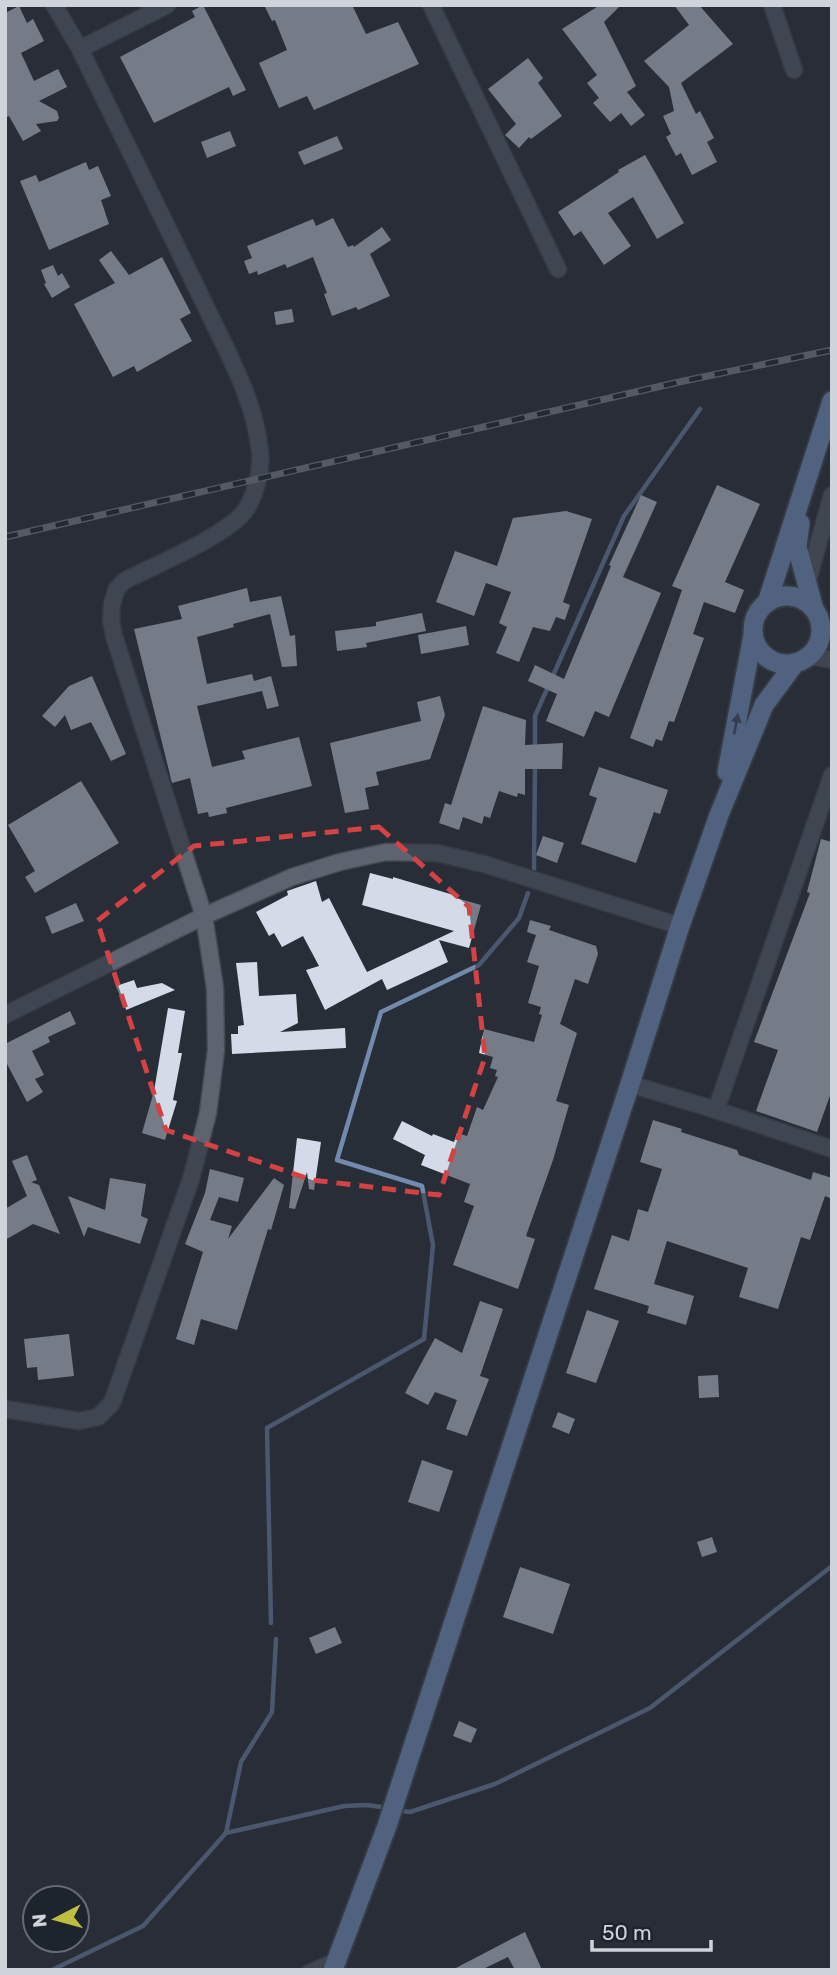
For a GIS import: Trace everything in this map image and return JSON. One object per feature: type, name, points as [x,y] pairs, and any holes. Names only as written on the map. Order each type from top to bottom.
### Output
[{"type":"highway","points":[[719,815],[755,617],[767,603],[832,401]]},
{"type":"highway","points":[[336,1963],[387,1826],[680,926],[719,815],[764,705],[802,659],[817,646],[821,636],[822,622],[806,586],[797,547],[804,484]]},
{"type":"highway","points":[[767,603],[787,596],[806,602],[822,622]]},
{"type":"highway","points":[[753,635],[763,655],[772,661],[784,664],[802,659]]},
{"type":"street","points":[[5,1409],[79,1421],[98,1418],[112,1403],[191,1179],[208,1113],[216,1050],[215,988],[204,916],[114,636],[112,604],[116,590],[124,581],[221,533],[235,521],[246,509],[254,492],[260,453],[252,411],[228,354],[80,49],[54,5]]},
{"type":"street","points":[[80,49],[167,5]]},
{"type":"street","points":[[431,5],[558,269]]},
{"type":"street","points":[[772,5],[794,70]]},
{"type":"street","points":[[806,586],[832,495]]},
{"type":"street","points":[[802,659],[832,660]]},
{"type":"street","points":[[716,1110],[832,775]]},
{"type":"street","points":[[5,1015],[204,916],[292,877],[340,862],[386,852],[437,853],[484,864],[680,926]]},
{"type":"street","points":[[630,1084],[832,1149]]},
{"type":"lane","points":[[307,1970],[336,1963]]},
{"type":"highlighted area","points":[[379,827],[469,907],[485,1057],[439,1195],[312,1180],[166,1130],[97,921],[194,846]]},
{"type":"building","points":[[203,5],[246,90],[233,96],[229,87],[154,123],[120,57],[195,17],[192,11]]},
{"type":"building","points":[[264,5],[352,5],[366,34],[398,22],[419,64],[314,110],[307,96],[279,108],[259,63],[287,50],[275,20],[272,21]]},
{"type":"building","points":[[600,5],[621,5],[604,22],[636,86],[627,92],[645,115],[631,126],[621,113],[610,122],[593,103],[599,98],[587,83],[597,75],[562,29]]},
{"type":"building","points":[[674,5],[699,5],[733,44],[681,83],[696,114],[700,111],[714,138],[707,142],[717,162],[692,175],[681,153],[676,156],[666,137],[671,134],[663,116],[674,111],[669,87],[644,61],[689,25]]},
{"type":"building","points":[[19,6],[27,23],[33,19],[44,41],[21,53],[34,81],[58,69],[67,87],[39,101],[57,111],[57,121],[36,124],[41,131],[23,141],[9,116],[5,118],[5,13]]},
{"type":"building","points":[[528,58],[543,78],[538,83],[562,116],[531,139],[529,137],[519,148],[505,135],[516,124],[488,89]]},
{"type":"building","points":[[230,131],[236,146],[207,158],[201,142]]},
{"type":"building","points":[[337,136],[343,149],[304,165],[298,152]]},
{"type":"building","points":[[645,155],[684,223],[657,239],[633,197],[608,213],[631,246],[604,265],[581,231],[574,236],[558,212],[619,172],[618,170]]},
{"type":"building","points":[[86,162],[89,170],[98,166],[111,196],[101,200],[109,224],[49,250],[20,181],[36,175],[39,182]]},
{"type":"building","points":[[333,218],[348,247],[354,247],[382,227],[391,240],[370,254],[390,296],[358,310],[356,307],[332,316],[324,294],[327,293],[313,257],[287,268],[285,264],[258,275],[257,271],[249,274],[244,261],[252,258],[247,246],[313,219],[316,226]]},
{"type":"building","points":[[111,251],[129,275],[162,257],[191,313],[180,319],[192,341],[137,372],[134,366],[113,377],[74,304],[115,283],[99,260]]},
{"type":"building","points":[[53,265],[58,276],[62,273],[70,287],[52,298],[44,284],[46,283],[41,270]]},
{"type":"building","points":[[292,309],[294,322],[276,325],[274,312]]},
{"type":"building","points":[[717,485],[760,504],[725,582],[744,590],[735,613],[704,602],[693,634],[704,638],[674,722],[669,721],[662,741],[656,739],[653,747],[630,738],[682,590],[672,586]]},
{"type":"building","points":[[641,495],[657,502],[623,577],[661,593],[609,717],[595,711],[584,737],[546,721],[557,694],[528,681],[535,665],[564,679],[611,566],[609,565]]},
{"type":"building","points":[[566,511],[592,519],[563,602],[570,605],[565,620],[556,617],[550,631],[533,627],[519,662],[496,653],[507,627],[499,623],[511,592],[486,583],[474,616],[436,602],[455,551],[497,566],[513,518]]},
{"type":"building","points":[[247,588],[250,602],[281,596],[290,636],[295,635],[297,666],[282,667],[270,614],[197,637],[207,684],[252,674],[254,681],[271,676],[279,706],[267,709],[262,691],[197,706],[212,767],[245,759],[242,751],[299,737],[312,786],[226,808],[227,813],[209,817],[208,812],[198,814],[190,778],[172,783],[134,629],[182,619],[178,606]]},
{"type":"building","points":[[422,613],[426,631],[366,643],[367,647],[337,651],[335,631],[376,626],[376,622]]},
{"type":"building","points":[[466,626],[469,645],[421,654],[418,635]]},
{"type":"building","points":[[92,676],[126,754],[111,761],[91,722],[71,730],[65,715],[55,727],[42,716],[69,686]]},
{"type":"building","points":[[440,696],[445,715],[430,759],[376,772],[379,785],[365,788],[369,809],[345,813],[330,743],[421,721],[417,702]]},
{"type":"building","points":[[483,706],[526,720],[525,745],[563,743],[562,769],[525,769],[525,795],[518,793],[517,797],[499,791],[490,818],[484,816],[482,824],[463,817],[459,830],[439,823],[445,803],[451,805]]},
{"type":"building","points":[[599,767],[668,790],[660,814],[654,812],[636,863],[581,844],[597,798],[589,795]]},
{"type":"building","points":[[81,781],[119,843],[35,893],[25,877],[35,871],[8,825]]},
{"type":"building","points":[[543,836],[564,843],[557,863],[536,855]]},
{"type":"building","points":[[821,839],[832,842],[832,1090],[817,1132],[756,1111],[778,1050],[754,1042],[810,893],[807,892]]},
{"type":"building","points":[[370,873],[393,877],[481,905],[469,948],[439,940],[448,962],[387,990],[382,979],[325,1010],[306,970],[319,966],[303,936],[282,947],[274,933],[269,936],[256,912],[288,895],[287,891],[316,881],[322,902],[329,898],[367,972],[454,931],[362,905]]},
{"type":"building","points":[[76,903],[84,921],[52,934],[45,917]]},
{"type":"building","points":[[530,920],[551,926],[549,930],[596,946],[598,954],[588,984],[575,979],[560,1024],[577,1033],[556,1101],[569,1105],[526,1236],[535,1239],[518,1289],[453,1265],[474,1206],[464,1202],[470,1184],[421,1165],[425,1155],[393,1139],[402,1121],[432,1136],[433,1134],[454,1142],[457,1133],[467,1136],[477,1107],[483,1110],[498,1077],[495,1076],[497,1070],[490,1068],[493,1057],[479,1053],[484,1029],[534,1042],[542,1015],[539,1014],[541,1007],[528,1003],[539,966],[527,962],[536,935],[527,932]]},
{"type":"building","points":[[257,962],[259,996],[296,994],[298,1023],[280,1032],[345,1028],[346,1048],[232,1054],[231,1034],[238,1034],[238,1026],[244,1025],[236,963]]},
{"type":"building","points":[[134,980],[137,988],[162,983],[175,990],[126,1010],[116,986]]},
{"type":"building","points":[[168,1008],[185,1011],[178,1053],[182,1053],[173,1100],[177,1101],[165,1140],[142,1133],[154,1091]]},
{"type":"building","points":[[70,1011],[76,1024],[48,1037],[50,1042],[32,1051],[44,1075],[35,1079],[43,1092],[27,1102],[5,1060],[5,1044]]},
{"type":"building","points":[[653,1120],[737,1150],[739,1155],[811,1180],[813,1172],[832,1178],[832,1199],[825,1196],[810,1240],[801,1237],[778,1309],[739,1297],[748,1268],[667,1241],[654,1284],[694,1296],[686,1325],[647,1313],[649,1306],[594,1289],[612,1235],[629,1241],[638,1209],[648,1212],[662,1169],[640,1162]]},
{"type":"building","points":[[297,1138],[321,1142],[314,1190],[309,1189],[307,1172],[295,1209],[289,1208]]},
{"type":"building","points":[[27,1155],[37,1180],[31,1182],[39,1185],[60,1234],[33,1224],[5,1240],[5,1209],[27,1196],[12,1161]]},
{"type":"building","points":[[210,1169],[244,1178],[238,1202],[219,1197],[210,1220],[232,1226],[228,1239],[274,1178],[284,1185],[237,1330],[201,1319],[194,1345],[176,1339],[203,1252],[185,1244],[205,1193]]},
{"type":"building","points":[[110,1178],[146,1184],[141,1216],[148,1219],[140,1244],[88,1227],[84,1237],[68,1196],[105,1210]]},
{"type":"building","points":[[480,1301],[503,1309],[480,1376],[489,1379],[467,1436],[446,1429],[457,1400],[435,1392],[428,1405],[405,1393],[435,1338],[462,1353]]},
{"type":"building","points":[[587,1310],[619,1321],[596,1383],[566,1373]]},
{"type":"building","points":[[69,1334],[74,1376],[38,1380],[37,1367],[27,1368],[24,1339]]},
{"type":"building","points":[[718,1375],[719,1397],[699,1398],[698,1376]]},
{"type":"building","points":[[558,1412],[575,1419],[569,1434],[552,1427]]},
{"type":"building","points":[[422,1460],[453,1471],[439,1512],[408,1502]]},
{"type":"building","points":[[712,1537],[717,1552],[702,1557],[697,1542]]},
{"type":"building","points":[[520,1567],[570,1584],[553,1634],[503,1617]]},
{"type":"building","points":[[335,1627],[342,1643],[316,1654],[309,1638]]},
{"type":"building","points":[[459,1721],[477,1729],[471,1743],[453,1736]]},
{"type":"building","points":[[525,1932],[542,1970],[515,1970],[508,1957],[481,1970],[452,1970]]},
{"type":"waterway","points":[[535,749],[535,716],[624,516],[700,409]]},
{"type":"waterway","points":[[534,869],[535,765]]},
{"type":"waterway","points":[[271,1623],[267,1428],[424,1339],[433,1245],[422,1186],[337,1160],[381,1012],[479,965],[519,918],[528,893]]},
{"type":"waterway","points":[[396,1810],[410,1812],[495,1784],[650,1708],[832,1566]]},
{"type":"waterway","points":[[226,1833],[241,1762],[272,1712],[276,1639]]},
{"type":"waterway","points":[[52,1970],[143,1926],[226,1833],[344,1806],[388,1808]]},
{"type":"railway","points":[[5,537],[679,382],[832,350]]}]
